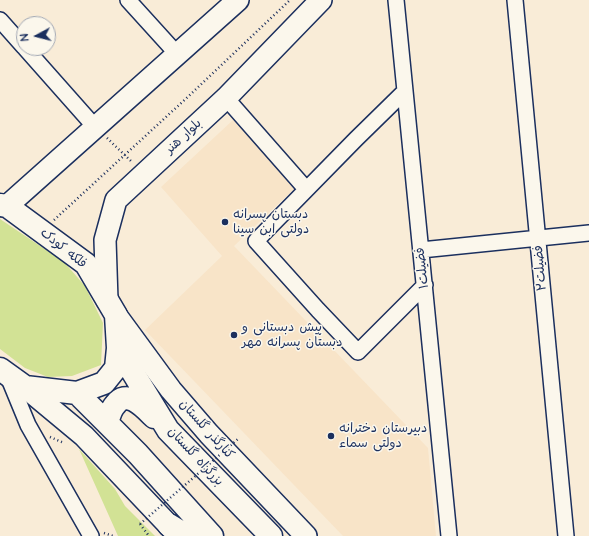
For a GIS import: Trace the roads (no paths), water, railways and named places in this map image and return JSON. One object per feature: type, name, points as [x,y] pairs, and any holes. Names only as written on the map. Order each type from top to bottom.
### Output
[{"type":"highway","name":"فلکه کودک","points":[[3,371],[25,387],[77,393],[104,383],[116,368],[118,348],[112,308],[86,264],[4,205]]},
{"type":"highway","name":"بزرگراه گلستان","points":[[118,348],[168,430],[271,536]]},
{"type":"highway","points":[[77,393],[107,422],[212,536]]},
{"type":"highway","points":[[107,422],[114,406],[119,400],[130,398],[137,401],[168,430]]},
{"type":"highway","points":[[174,531],[187,536]]},
{"type":"street","points":[[128,0],[177,54]]},
{"type":"street","points":[[4,205],[95,127],[238,0]]},
{"type":"street","name":"بلوار هنر","points":[[112,308],[105,240],[116,200],[226,98],[321,0]]},
{"type":"street","name":"فضیلت۱","points":[[396,0],[449,536]]},
{"type":"street","name":"فضیلت۲","points":[[515,0],[566,536]]},
{"type":"street","points":[[0,20],[16,38]]},
{"type":"street","points":[[32,56],[95,127]]},
{"type":"street","points":[[405,91],[256,241],[358,352],[424,285]]},
{"type":"street","points":[[226,98],[306,189]]},
{"type":"street","points":[[421,250],[589,233]]},
{"type":"street","name":"کنارگذر گلستان","points":[[112,308],[171,390],[208,434],[306,536]]},
{"type":"street","points":[[3,371],[30,430],[91,536]]},
{"type":"street","points":[[25,387],[84,436],[174,531]]},
{"type":"place","name":"دبستان پسرانه دولتی ابن سینا","points":[[225,222]]},
{"type":"place","name":"پیش دبستانی و دبستان پسرانه مهر","points":[[234,335]]},
{"type":"place","name":"دبیرستان دخترانه دولتی سماء","points":[[331,436]]}]
